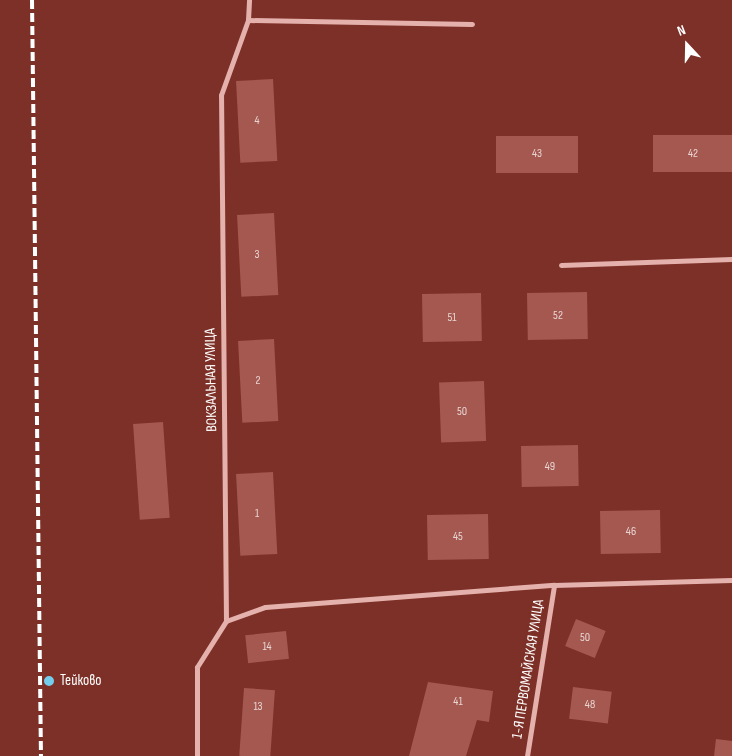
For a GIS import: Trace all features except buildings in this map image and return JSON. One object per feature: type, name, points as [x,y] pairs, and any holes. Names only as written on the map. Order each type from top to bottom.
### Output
[{"type":"street","name":"ВОКЗАЛЬНАЯ УЛИЦА","points":[[226,621],[220,95],[248,20],[249,0]]},
{"type":"street","points":[[248,20],[472,24]]},
{"type":"street","points":[[561,265],[732,259]]},
{"type":"street","points":[[197,756],[197,667],[226,621],[265,607],[554,585],[732,580]]},
{"type":"street","name":"1-Я ПЕРВОМАЙСКАЯ УЛИЦА","points":[[527,756],[554,585]]},
{"type":"railway","points":[[32,0],[41,756]]},
{"type":"place","name":"Тейково","points":[[49,681]]}]
